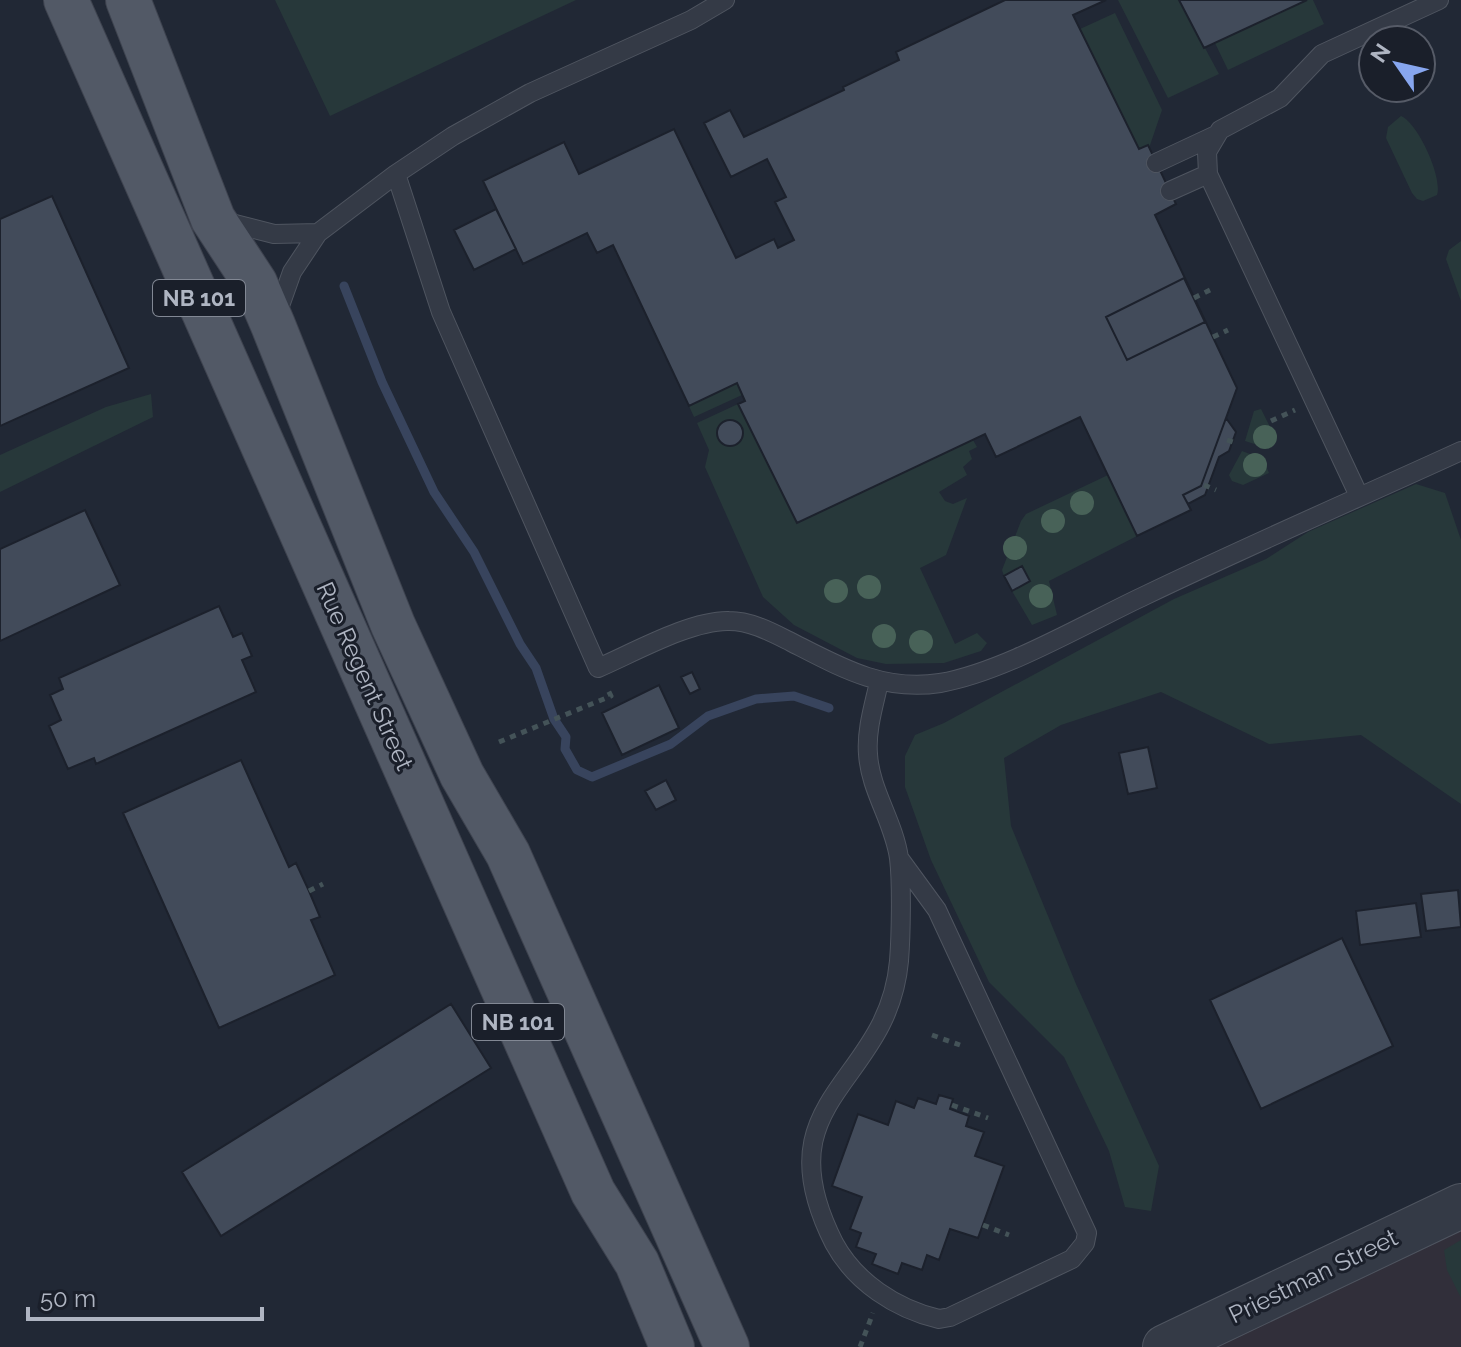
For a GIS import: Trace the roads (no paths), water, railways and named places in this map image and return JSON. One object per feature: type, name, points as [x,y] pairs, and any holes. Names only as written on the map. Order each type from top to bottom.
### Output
[{"type":"main road","name":"Rue Regent Street","points":[[66,0],[593,1192],[637,1263],[672,1347]]},
{"type":"main road","name":"NB 101","points":[[128,0],[167,108],[213,219]]},
{"type":"main road","points":[[91,53],[107,55],[135,71],[167,108]]},
{"type":"main road","name":"Rue Regent Street","points":[[213,219],[255,283],[393,625],[462,775],[508,854],[727,1347]]},
{"type":"main road","points":[[308,543],[343,555],[362,575],[393,625]]},
{"type":"street","name":"Priestman Street","points":[[1165,1347],[1461,1206]]},
{"type":"lane","points":[[273,325],[292,272],[318,233],[396,174],[453,136],[530,93],[691,20],[725,0]]},
{"type":"lane","points":[[1156,163],[1216,135],[1230,123],[1280,98],[1322,54],[1439,0]]},
{"type":"lane","points":[[1216,135],[1207,152],[1208,174],[1359,496]]},
{"type":"lane","points":[[396,174],[441,312],[598,668],[669,638],[725,621],[764,629],[848,672],[879,682],[910,686],[942,682],[974,673],[1461,451]]},
{"type":"lane","points":[[1170,191],[1208,174]]},
{"type":"lane","points":[[213,219],[271,234],[318,233]]},
{"type":"lane","points":[[879,682],[868,755],[899,858],[899,961],[892,1005],[869,1048],[825,1107],[811,1148],[810,1169],[818,1208],[828,1231],[859,1278],[872,1289],[939,1319],[950,1317],[1072,1259],[1085,1243],[1087,1233],[937,910],[899,858]]},
{"type":"waterway","points":[[344,286],[382,382],[434,492],[474,552],[520,644],[536,668],[554,719],[566,737],[565,749],[577,770],[592,777],[671,744],[708,716],[756,699],[794,696],[829,708]]}]
